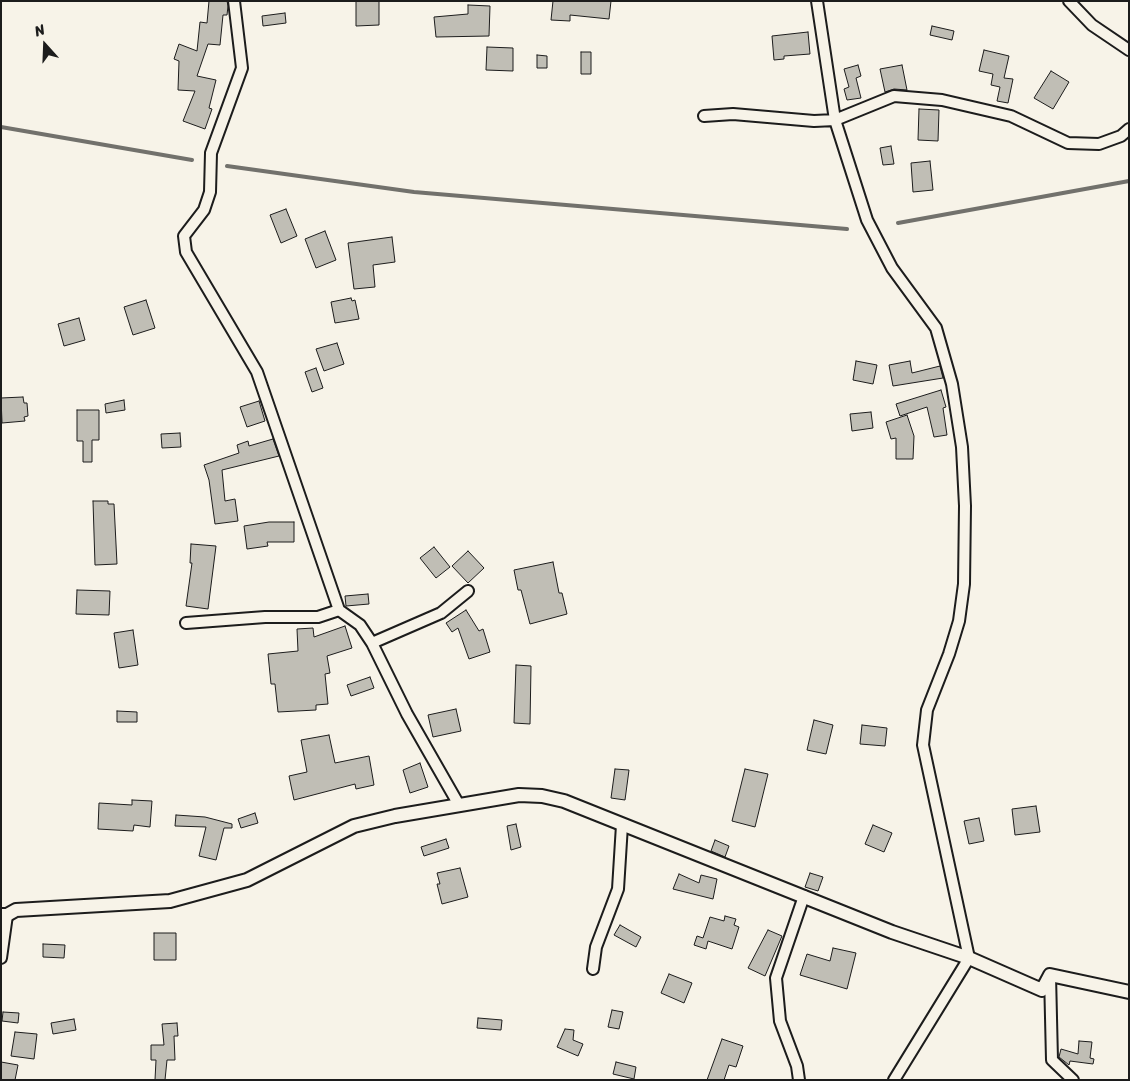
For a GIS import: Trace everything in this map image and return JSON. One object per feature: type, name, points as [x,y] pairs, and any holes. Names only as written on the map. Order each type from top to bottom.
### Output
[{"type":"street","points":[[234,1],[242,68],[211,153],[210,192],[204,210],[184,236],[186,252],[257,372],[339,610],[360,624],[372,643],[407,714],[459,805]]},
{"type":"street","points":[[817,1],[835,120],[867,220],[892,268],[936,328],[952,384],[959,429],[965,506],[964,584],[959,621],[928,710],[923,745],[969,958],[894,1080]]},
{"type":"street","points":[[1069,1],[1092,25],[1129,50]]},
{"type":"street","points":[[704,116],[733,114],[814,121],[835,120],[894,96],[942,100],[1011,116],[1068,144],[1099,144],[1121,136],[1129,129]]},
{"type":"street","points":[[372,643],[441,613],[468,591]]},
{"type":"street","points":[[186,624],[265,617],[318,617],[339,610]]},
{"type":"street","points":[[1,958],[4,915],[16,910],[170,901],[247,880],[354,826],[395,816],[519,795],[542,796],[564,801],[892,932],[969,958],[1042,990],[1050,975]]},
{"type":"street","points":[[592,969],[596,946],[618,889],[622,825]]},
{"type":"street","points":[[799,1080],[797,1066],[780,1021],[776,978],[804,896]]},
{"type":"street","points":[[1050,975],[1129,992]]},
{"type":"street","points":[[1050,975],[1052,1060],[1073,1080]]},
{"type":"building","points":[[209,1],[227,1],[228,6],[227,15],[223,15],[220,45],[208,44],[197,76],[216,80],[209,108],[212,109],[205,129],[183,121],[195,91],[178,90],[179,61],[174,59],[179,44],[197,51],[200,22],[207,23]]},
{"type":"building","points":[[356,1],[379,1],[379,25],[356,26]]},
{"type":"building","points":[[553,1],[611,1],[609,19],[570,15],[570,21],[551,20]]},
{"type":"building","points":[[468,5],[490,6],[489,36],[436,37],[434,17],[468,14]]},
{"type":"building","points":[[285,13],[286,23],[263,26],[262,16]]},
{"type":"building","points":[[932,26],[954,31],[952,40],[930,35]]},
{"type":"building","points":[[808,32],[810,54],[784,56],[784,59],[774,60],[772,36]]},
{"type":"building","points":[[487,47],[513,48],[513,71],[486,70]]},
{"type":"building","points":[[984,50],[1009,56],[1004,78],[1013,79],[1008,103],[997,101],[1000,87],[991,85],[993,74],[979,71]]},
{"type":"building","points":[[581,52],[591,52],[591,74],[581,74]]},
{"type":"building","points":[[537,55],[547,56],[547,68],[537,68]]},
{"type":"building","points":[[858,65],[861,76],[856,78],[861,98],[847,100],[844,89],[849,87],[844,69]]},
{"type":"building","points":[[902,65],[907,90],[894,89],[885,92],[880,69]]},
{"type":"building","points":[[1051,71],[1069,82],[1053,109],[1034,98]]},
{"type":"building","points":[[919,109],[939,110],[938,141],[918,140]]},
{"type":"building","points":[[891,146],[894,164],[883,165],[880,148]]},
{"type":"building","points":[[930,161],[933,190],[913,192],[911,163]]},
{"type":"building","points":[[286,209],[297,236],[281,243],[270,215]]},
{"type":"building","points":[[325,231],[336,260],[316,268],[305,239]]},
{"type":"building","points":[[392,237],[395,262],[373,265],[375,287],[354,289],[348,243]]},
{"type":"building","points":[[351,298],[352,301],[355,300],[359,319],[335,323],[331,302]]},
{"type":"building","points":[[146,300],[155,328],[133,335],[124,307]]},
{"type":"building","points":[[79,318],[85,340],[64,346],[58,324]]},
{"type":"building","points":[[337,343],[344,364],[324,371],[316,349]]},
{"type":"building","points":[[856,361],[877,365],[873,384],[853,380]]},
{"type":"building","points":[[910,361],[912,373],[940,366],[943,378],[893,386],[889,365]]},
{"type":"building","points":[[316,368],[323,388],[312,392],[305,372]]},
{"type":"building","points":[[941,390],[946,407],[943,408],[947,435],[934,437],[927,407],[900,416],[896,404]]},
{"type":"building","points":[[23,397],[24,403],[27,403],[28,416],[24,417],[25,421],[2,423],[1,398]]},
{"type":"building","points":[[124,400],[125,410],[106,413],[105,404]]},
{"type":"building","points":[[259,401],[265,421],[247,427],[240,407]]},
{"type":"building","points":[[77,410],[99,410],[99,440],[92,440],[92,462],[83,462],[83,441],[77,441]]},
{"type":"building","points":[[871,412],[873,428],[852,431],[850,414]]},
{"type":"building","points":[[907,415],[914,436],[913,459],[896,459],[896,438],[891,439],[886,422]]},
{"type":"building","points":[[180,433],[181,447],[162,448],[161,434]]},
{"type":"building","points":[[273,439],[279,456],[222,470],[225,501],[235,499],[238,521],[215,524],[209,480],[204,465],[239,453],[237,445],[248,441],[249,446]]},
{"type":"building","points":[[93,501],[108,501],[108,504],[114,504],[117,564],[95,565]]},
{"type":"building","points":[[269,522],[294,522],[294,542],[267,542],[268,546],[247,549],[244,526]]},
{"type":"building","points":[[191,544],[216,546],[208,609],[186,606],[192,563],[190,563]]},
{"type":"building","points":[[434,547],[450,567],[436,578],[420,558]]},
{"type":"building","points":[[468,551],[484,568],[468,583],[452,566]]},
{"type":"building","points":[[553,562],[559,593],[562,593],[567,614],[530,624],[521,590],[518,590],[514,570]]},
{"type":"building","points":[[77,590],[110,591],[109,615],[76,614]]},
{"type":"building","points":[[368,594],[369,604],[346,606],[345,596]]},
{"type":"building","points":[[466,610],[479,631],[483,629],[490,652],[469,659],[458,628],[452,632],[446,623]]},
{"type":"building","points":[[345,626],[352,648],[327,656],[330,673],[325,674],[328,704],[316,705],[316,710],[278,712],[275,684],[271,684],[268,654],[298,651],[297,629],[313,628],[314,637]]},
{"type":"building","points":[[133,630],[138,665],[119,668],[114,633]]},
{"type":"building","points":[[516,665],[531,666],[530,724],[514,723]]},
{"type":"building","points":[[370,677],[374,688],[351,696],[347,685]]},
{"type":"building","points":[[456,709],[461,731],[433,737],[428,715]]},
{"type":"building","points":[[117,711],[137,712],[137,722],[117,722]]},
{"type":"building","points":[[814,720],[833,725],[826,754],[807,750]]},
{"type":"building","points":[[862,725],[887,728],[885,746],[860,744]]},
{"type":"building","points":[[329,735],[335,763],[369,756],[374,785],[356,789],[355,784],[294,800],[289,776],[307,772],[301,740]]},
{"type":"building","points":[[420,763],[428,787],[410,793],[403,770]]},
{"type":"building","points":[[615,769],[629,770],[625,800],[611,798]]},
{"type":"building","points":[[745,769],[768,774],[755,827],[732,821]]},
{"type":"building","points":[[132,800],[152,801],[150,827],[134,825],[133,831],[98,829],[99,803],[132,805]]},
{"type":"building","points":[[1036,806],[1040,832],[1015,835],[1012,809]]},
{"type":"building","points":[[255,813],[258,823],[241,828],[238,819]]},
{"type":"building","points":[[176,815],[205,817],[232,824],[232,828],[224,828],[216,860],[199,856],[206,827],[175,826]]},
{"type":"building","points":[[979,818],[984,841],[969,844],[964,821]]},
{"type":"building","points":[[516,824],[521,847],[511,850],[507,826]]},
{"type":"building","points":[[873,825],[892,833],[884,852],[865,844]]},
{"type":"building","points":[[446,839],[449,848],[424,856],[421,847]]},
{"type":"building","points":[[715,840],[729,846],[725,857],[711,851]]},
{"type":"building","points":[[460,868],[468,897],[442,904],[437,884],[440,884],[437,873]]},
{"type":"building","points":[[810,873],[823,877],[818,891],[805,887]]},
{"type":"building","points":[[679,874],[699,883],[701,875],[717,879],[713,899],[673,889]]},
{"type":"building","points":[[725,916],[736,919],[734,925],[739,927],[732,949],[708,941],[706,949],[694,945],[697,936],[703,938],[710,917],[724,921]]},
{"type":"building","points":[[620,925],[641,937],[636,947],[614,935]]},
{"type":"building","points":[[768,930],[782,936],[765,976],[748,968]]},
{"type":"building","points":[[154,933],[176,933],[176,960],[154,960]]},
{"type":"building","points":[[43,944],[65,945],[64,958],[43,957]]},
{"type":"building","points":[[833,948],[856,953],[847,989],[800,975],[807,954],[830,961]]},
{"type":"building","points":[[669,974],[692,983],[684,1003],[661,993]]},
{"type":"building","points":[[612,1010],[623,1012],[619,1029],[608,1027]]},
{"type":"building","points":[[3,1012],[19,1013],[18,1023],[2,1021]]},
{"type":"building","points":[[478,1018],[502,1020],[501,1030],[477,1028]]},
{"type":"building","points":[[74,1019],[76,1030],[53,1034],[51,1023]]},
{"type":"building","points":[[177,1023],[178,1036],[174,1036],[175,1060],[167,1060],[165,1080],[155,1080],[156,1060],[151,1060],[151,1045],[164,1045],[162,1024]]},
{"type":"building","points":[[565,1029],[574,1030],[573,1040],[583,1044],[578,1056],[557,1047]]},
{"type":"building","points":[[15,1032],[37,1034],[34,1059],[11,1056]]},
{"type":"building","points":[[722,1039],[743,1046],[736,1067],[729,1065],[724,1080],[707,1080]]},
{"type":"building","points":[[1079,1041],[1092,1042],[1090,1058],[1094,1059],[1093,1064],[1070,1061],[1069,1065],[1059,1057],[1061,1049],[1078,1054]]},
{"type":"building","points":[[1,1062],[18,1065],[15,1080],[1,1080]]},
{"type":"building","points":[[616,1062],[636,1067],[634,1079],[613,1074]]},
{"type":"waterway","points":[[1,127],[192,160]]},
{"type":"waterway","points":[[227,166],[414,192],[847,229]]},
{"type":"waterway","points":[[898,223],[1129,181]]}]
